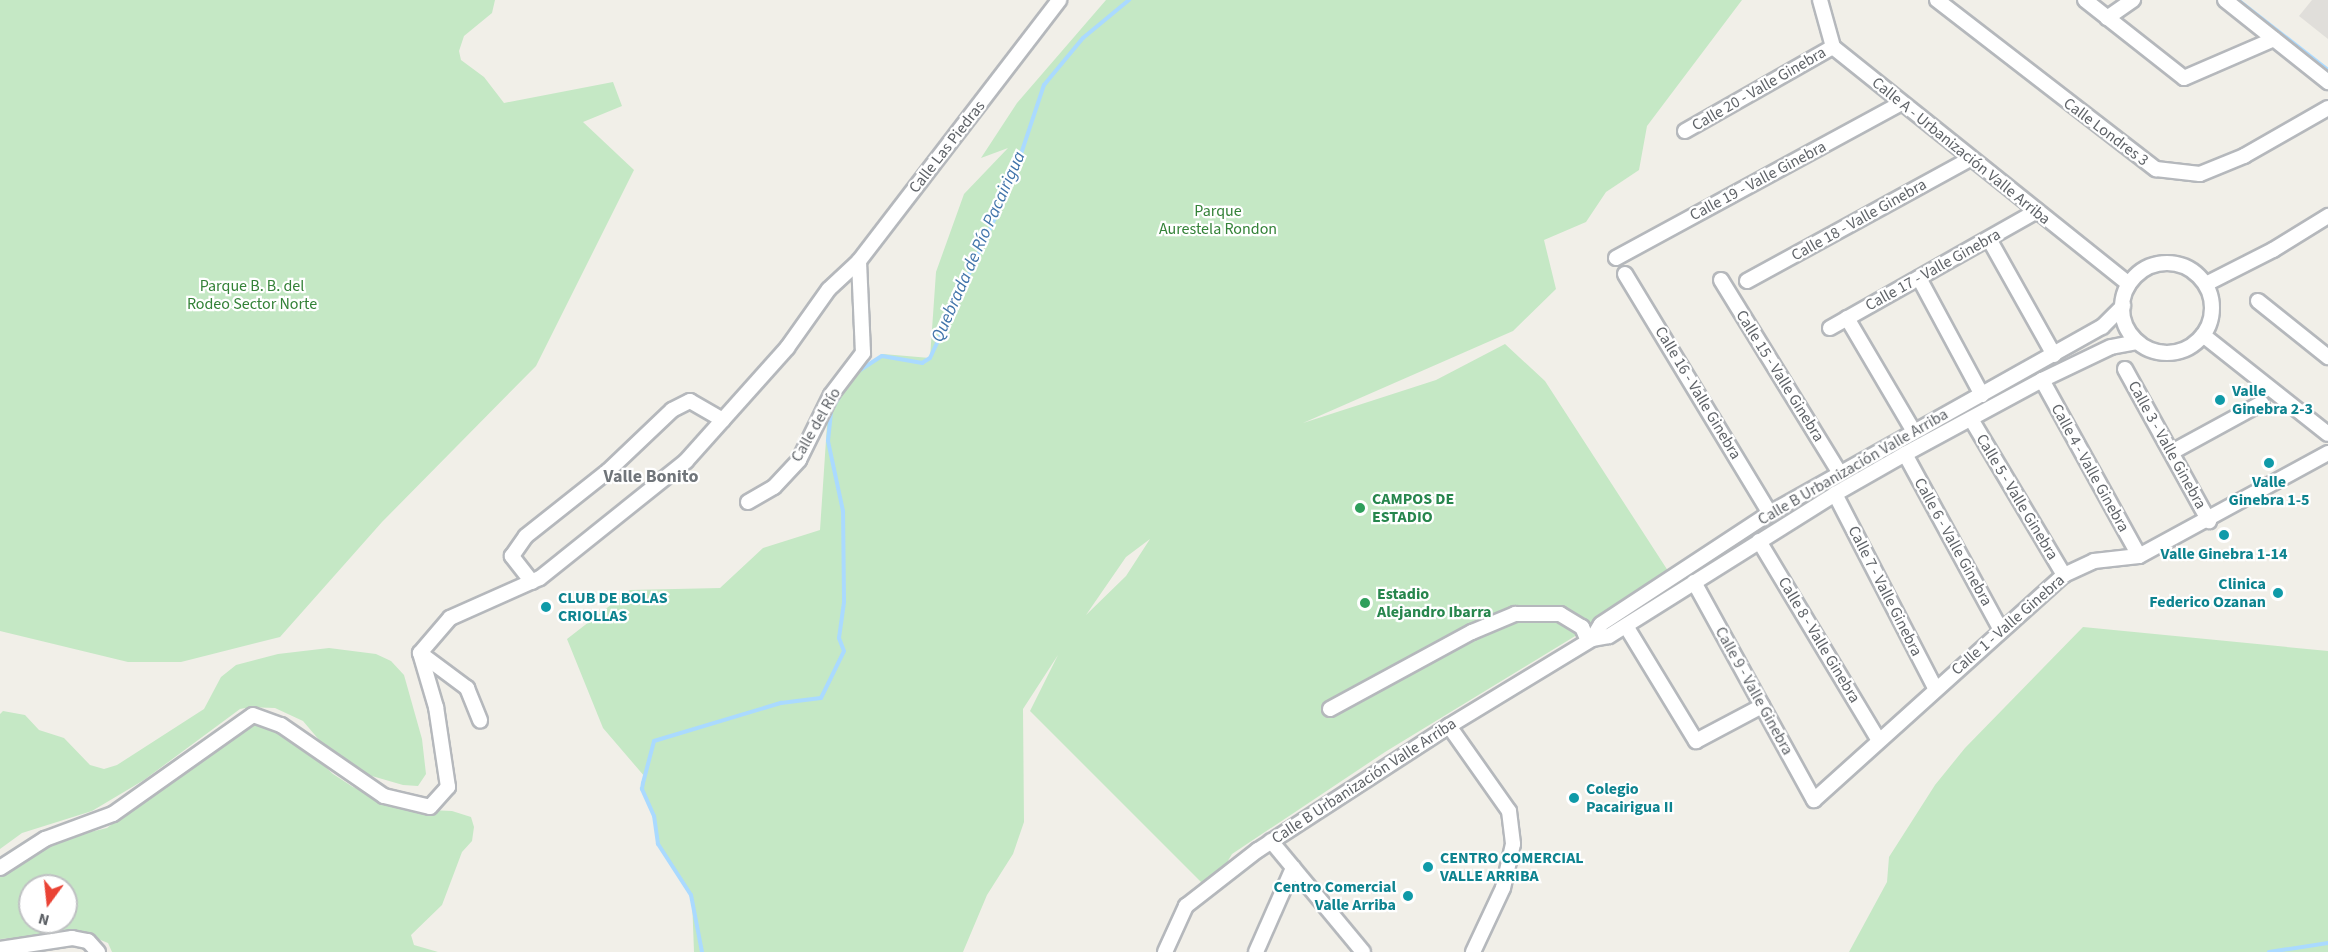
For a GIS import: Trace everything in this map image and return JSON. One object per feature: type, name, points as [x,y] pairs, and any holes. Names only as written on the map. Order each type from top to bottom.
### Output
[{"type":"street","name":"Calle Las Piedras","points":[[420,653],[450,618],[532,582],[644,499],[686,461],[787,348],[829,289],[859,261],[1059,0]]},
{"type":"street","points":[[1820,0],[1833,46]]},
{"type":"street","name":"Calle Londres 3","points":[[1937,0],[2156,169],[2200,174],[2244,156],[2328,108]]},
{"type":"street","points":[[2085,0],[2184,78],[2274,39]]},
{"type":"street","points":[[2107,18],[2133,0]]},
{"type":"street","points":[[2225,0],[2328,82]]},
{"type":"street","name":"Calle A - Urbanización Valle Arriba","points":[[1833,46],[1900,104],[2129,284]]},
{"type":"street","name":"Calle 20 - Valle Ginebra","points":[[1685,131],[1833,46]]},
{"type":"street","name":"Calle 19 - Valle Ginebra","points":[[1616,258],[1900,104]]},
{"type":"street","name":"Calle 18 - Valle Ginebra","points":[[1747,281],[1970,159]]},
{"type":"street","name":"Calle 17 - Valle Ginebra","points":[[1830,328],[2037,212]]},
{"type":"street","points":[[2205,284],[2272,250],[2328,216]]},
{"type":"street","points":[[1989,238],[2054,355]]},
{"type":"street","name":"Calle del Río","points":[[748,502],[774,488],[799,460],[831,395],[863,353],[859,261]]},
{"type":"street","points":[[2169,263],[2184,267],[2205,284],[2212,296],[2210,325],[2203,335],[2179,352],[2162,353],[2137,342],[2125,324],[2123,306],[2129,284],[2149,268],[2169,263]]},
{"type":"street","name":"Calle 16 - Valle Ginebra","points":[[1625,274],[1770,513]]},
{"type":"street","points":[[1919,278],[1982,395]]},
{"type":"street","name":"Calle 15 - Valle Ginebra","points":[[1721,280],[1839,472]]},
{"type":"street","points":[[2258,302],[2328,357]]},
{"type":"street","name":"Calle B Urbanización Valle Arriba","points":[[1590,640],[1600,624],[1770,513],[1914,430],[1982,395],[2103,327],[2123,306]]},
{"type":"street","points":[[1848,318],[1914,430]]},
{"type":"street","points":[[2203,335],[2328,434]]},
{"type":"street","name":"Calle B Urbanización Valle Arriba","points":[[1165,952],[1186,906],[1271,841],[1449,726],[1590,640],[1609,636],[1626,626],[1835,494],[1905,454],[2042,380],[2111,347],[2137,342]]},
{"type":"street","name":"Calle 3 - Valle Ginebra","points":[[2126,369],[2209,521]]},
{"type":"street","name":"Calle 4 - Valle Ginebra","points":[[2042,380],[2139,556]]},
{"type":"street","points":[[532,582],[512,556],[526,536],[608,471],[672,410],[690,401],[723,420]]},
{"type":"street","points":[[2172,452],[2262,403]]},
{"type":"street","name":"Calle 5 - Valle Ginebra","points":[[1971,419],[2064,575]]},
{"type":"street","name":"Calle 1 - Valle Ginebra","points":[[1814,800],[1878,738],[2064,575],[2094,561],[2139,556],[2209,521],[2328,453]]},
{"type":"street","name":"Calle 6 - Valle Ginebra","points":[[1905,454],[2001,630]]},
{"type":"street","name":"Calle 7 - Valle Ginebra","points":[[1835,494],[1935,688]]},
{"type":"street","name":"Calle 8 - Valle Ginebra","points":[[1759,541],[1878,738]]},
{"type":"street","name":"Calle 9 - Valle Ginebra","points":[[1694,582],[1814,800]]},
{"type":"street","points":[[1330,710],[1472,632],[1515,614],[1560,614],[1582,627],[1590,640]]},
{"type":"street","points":[[1626,626],[1696,741],[1762,706]]},
{"type":"street","points":[[420,653],[467,688],[480,721]]},
{"type":"street","points":[[0,868],[45,839],[113,814],[253,715],[281,725],[384,796],[430,807],[448,787],[436,707],[420,653]]},
{"type":"street","points":[[1449,726],[1509,811],[1513,844],[1503,888],[1473,952]]},
{"type":"street","points":[[1271,841],[1363,952]]},
{"type":"street","points":[[1256,952],[1293,868]]},
{"type":"street","points":[[0,949],[72,938],[88,941],[98,952]]},
{"type":"shaded area","points":[[2312,0],[2328,0],[2328,39],[2299,16]]},
{"type":"green space","name":"Parque B. B. del Rodeo Sector Norte","points":[[0,0],[495,0],[492,13],[464,36],[459,51],[461,60],[484,77],[504,103],[613,82],[622,106],[583,122],[634,170],[536,366],[382,522],[280,637],[181,662],[128,662],[0,631]]},
{"type":"green space","name":"Parque Aurestela Rondon","points":[[1106,0],[1742,0],[1647,126],[1639,170],[1606,192],[1586,222],[1544,240],[1556,289],[1513,331],[1303,423],[1436,380],[1505,344],[1545,381],[1672,577],[1385,752],[1232,854],[1210,891],[1030,711],[1058,655],[1023,709],[1024,822],[1013,854],[987,895],[963,952],[694,952],[692,898],[658,844],[654,816],[642,789],[645,777],[603,728],[567,639],[630,590],[720,588],[763,548],[820,530],[828,410],[849,375],[883,354],[930,358],[936,272],[964,194],[1008,148],[981,158],[1017,103]],"holes":[[[1150,539],[1126,576],[1086,615],[1126,557]]]},
{"type":"green space","points":[[2083,627],[2328,651],[2328,952],[1849,952],[1887,882],[1889,857],[1935,785],[1965,748]]},
{"type":"green space","points":[[329,648],[376,654],[391,661],[404,675],[422,739],[426,774],[418,786],[403,785],[358,772],[331,754],[303,721],[275,708],[251,707],[240,709],[144,780],[92,811],[22,833],[0,849],[0,714],[3,711],[25,715],[39,730],[64,738],[90,765],[104,769],[117,765],[204,709],[221,677],[236,665],[278,654]]},
{"type":"green space","points":[[263,720],[281,725],[333,774],[353,787],[406,809],[452,811],[471,817],[474,827],[472,841],[462,852],[442,905],[411,935],[414,945],[438,952],[112,952],[108,943],[86,934],[0,939],[0,868],[44,843],[107,828],[185,767],[235,732]]},
{"type":"waterway","name":"Quebrada de Río Pacairigua","points":[[854,374],[882,356],[922,363],[930,358],[1012,181],[1044,85],[1083,38],[1129,0]]},
{"type":"waterway","points":[[2238,0],[2328,70]]},
{"type":"waterway","name":"Quebrada de Río Pacairigua","points":[[702,952],[691,895],[658,844],[654,816],[642,789],[643,783],[654,741],[781,703],[821,698],[844,651],[839,638],[844,601],[843,511],[828,441],[831,411],[843,390]]},
{"type":"waterway","points":[[2269,952],[2328,943]]},
{"type":"place","name":"Valle Ginebra 2-3","points":[[2220,400]]},
{"type":"place","name":"Valle Ginebra 1-5","points":[[2269,463]]},
{"type":"place","name":"CAMPOS DE ESTADIO","points":[[1360,508]]},
{"type":"place","name":"Valle Ginebra 1-14","points":[[2224,535]]},
{"type":"place","name":"Clinica Federico Ozanan","points":[[2278,593]]},
{"type":"place","name":"Estadio Alejandro Ibarra","points":[[1365,603]]},
{"type":"place","name":"CLUB DE BOLAS CRIOLLAS","points":[[546,607]]},
{"type":"place","name":"Colegio Pacairigua II","points":[[1574,798]]},
{"type":"place","name":"CENTRO COMERCIAL VALLE ARRIBA","points":[[1428,867]]},
{"type":"place","name":"Centro Comercial Valle Arriba","points":[[1408,896]]},
{"type":"district","name":"Valle Bonito","points":[[651,477]]}]
